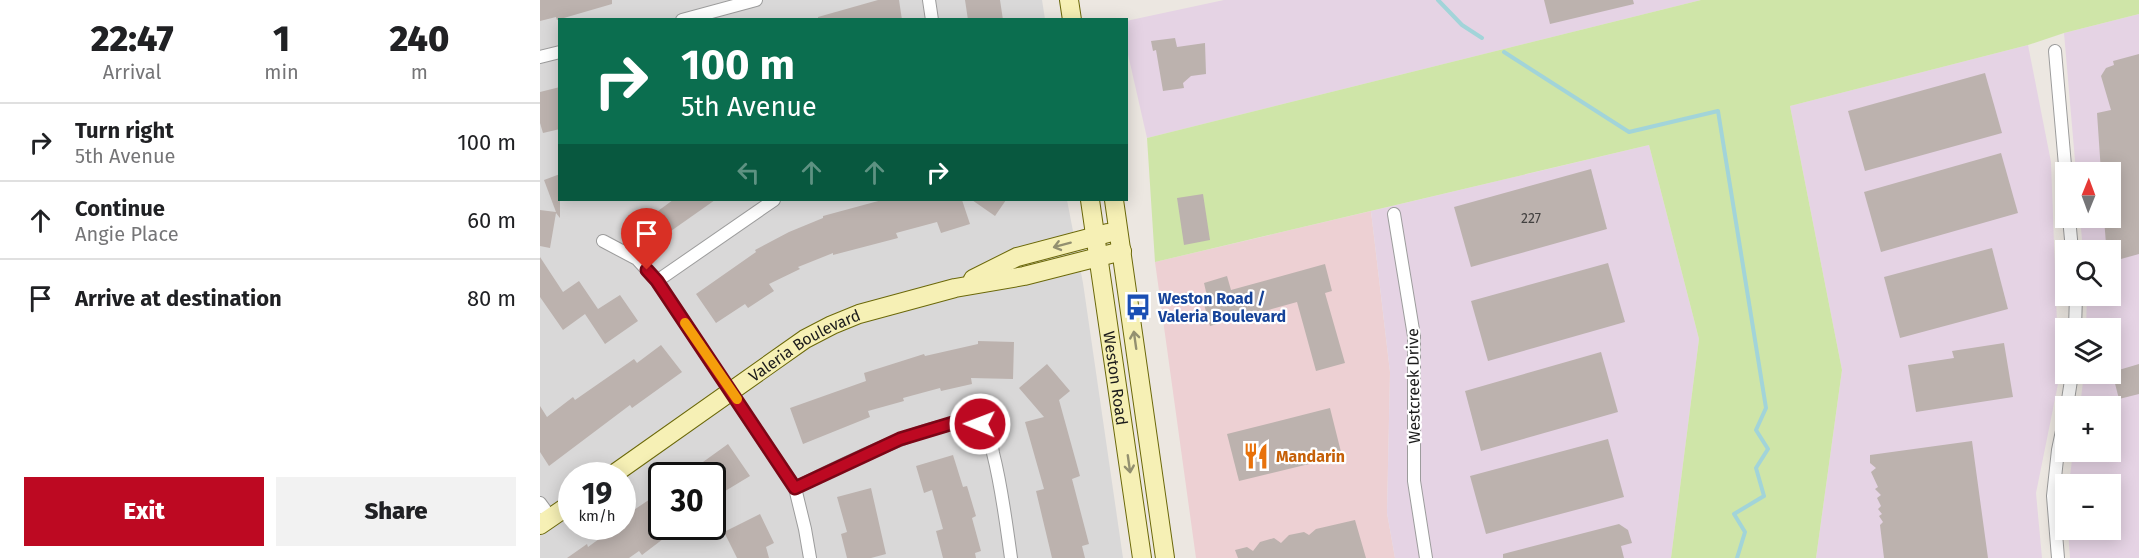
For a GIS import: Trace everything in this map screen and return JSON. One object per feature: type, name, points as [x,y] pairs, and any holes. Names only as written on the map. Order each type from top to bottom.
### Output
[{"type":"street","points":[[689,18],[756,0]]},
{"type":"street","points":[[929,0],[932,18]]},
{"type":"street","points":[[1069,0],[1072,18]]},
{"type":"street","points":[[2055,51],[2065,162]]},
{"type":"street","points":[[540,57],[558,52]]},
{"type":"street","points":[[657,281],[773,201]]},
{"type":"street","name":"Weston Road","points":[[1090,201],[1142,558]]},
{"type":"street","name":"Weston Road","points":[[1114,201],[1165,558]]},
{"type":"street","name":"Westcreek Drive","points":[[1394,214],[1414,336],[1414,481],[1426,558]]},
{"type":"street","name":"Valeria Boulevard","points":[[955,288],[1017,257],[1118,230]]},
{"type":"street","points":[[603,241],[637,259],[657,281],[795,488],[806,529],[810,558]]},
{"type":"street","name":"Valeria Boulevard","points":[[631,462],[805,339],[832,325],[859,314],[955,288],[1024,276],[1122,251]]},
{"type":"street","points":[[795,488],[900,439],[953,423],[980,424],[987,430],[1001,483],[1011,558]]},
{"type":"street","points":[[2057,462],[2053,496],[2058,558]]},
{"type":"street","points":[[544,515],[558,509]]},
{"type":"shaded area","points":[[540,0],[1042,0],[1045,18],[558,18],[558,201],[1067,201],[1083,283],[1123,558],[540,558]]},
{"type":"shaded area","points":[[1224,0],[1701,0],[1147,138],[1128,54],[1128,21]]},
{"type":"shaded area","points":[[2139,14],[2139,558],[2070,558],[2069,540],[2121,540],[2121,474],[2070,474],[2072,462],[2121,462],[2121,396],[2081,396],[2083,384],[2121,384],[2121,318],[2086,318],[2087,306],[2121,306],[2121,240],[2082,240],[2081,228],[2121,228],[2121,162],[2075,162],[2064,33]]},
{"type":"shaded area","points":[[2028,45],[2051,162],[2057,318],[2055,384],[2058,384],[2036,493],[2042,558],[1816,558],[1842,370],[1790,106]]},
{"type":"shaded area","points":[[1649,145],[1699,339],[1671,558],[1395,558],[1387,513],[1390,372],[1371,211]]},
{"type":"shaded area","points":[[1371,211],[1390,372],[1387,513],[1395,558],[1196,558],[1155,262]]},
{"type":"green space","points":[[1701,0],[2139,0],[2139,14],[1790,106],[1842,370],[1816,558],[1671,558],[1699,339],[1649,145],[1155,262],[1147,138]]},
{"type":"building","points":[[540,0],[612,0],[612,4],[557,20],[556,17],[540,21]]},
{"type":"building","points":[[878,0],[899,0],[902,18],[818,18]]},
{"type":"building","points":[[965,0],[1000,0],[1003,18],[968,18]]},
{"type":"building","points":[[1544,0],[1633,0],[1634,4],[1550,24]]},
{"type":"building","points":[[1175,38],[1177,47],[1205,43],[1206,74],[1191,76],[1183,83],[1184,88],[1163,91],[1156,50],[1153,51],[1151,41]]},
{"type":"building","points":[[2139,54],[2139,254],[2121,259],[2121,240],[2106,240],[2105,228],[2121,228],[2121,162],[2100,162],[2097,113],[2111,110],[2101,76],[2106,68],[2114,65],[2113,61]]},
{"type":"building","points":[[1985,73],[2002,133],[1865,171],[1848,111]]},
{"type":"building","points":[[558,88],[558,129],[543,133],[540,123],[540,92]]},
{"type":"building","points":[[2001,153],[2018,213],[1881,252],[1864,192]]},
{"type":"building","points":[[1591,169],[1607,229],[1471,267],[1454,207]]},
{"type":"building","points":[[558,175],[560,218],[556,213],[550,248],[540,246],[540,210],[556,212],[544,180]]},
{"type":"building","points":[[1203,194],[1210,240],[1184,245],[1177,198]]},
{"type":"building","points":[[672,201],[714,201],[661,238],[647,219]]},
{"type":"building","points":[[878,201],[962,201],[970,224],[941,233],[937,222],[896,233],[898,238],[833,255],[833,253],[798,267],[800,269],[769,284],[774,291],[748,308],[745,304],[716,323],[696,294],[756,252],[755,250],[823,216]]},
{"type":"building","points":[[973,201],[1005,201],[995,216]]},
{"type":"building","points":[[1992,248],[2008,309],[1900,338],[1884,277]]},
{"type":"building","points":[[540,257],[563,292],[579,281],[598,309],[620,295],[638,321],[605,344],[585,314],[563,330],[540,297]]},
{"type":"building","points":[[1608,263],[1625,322],[1488,361],[1471,301]]},
{"type":"building","points":[[1325,264],[1332,291],[1325,293],[1345,363],[1316,371],[1297,302],[1210,326],[1202,297],[1207,296],[1204,283],[1227,276],[1231,290]]},
{"type":"building","points":[[978,341],[1014,342],[1013,379],[971,378],[972,384],[941,391],[940,388],[903,398],[904,401],[868,411],[870,417],[803,444],[790,408],[866,381],[864,373],[924,354],[925,356],[978,344]]},
{"type":"building","points":[[2004,343],[2013,397],[1916,412],[1908,365],[1954,358],[1952,351]]},
{"type":"building","points":[[661,345],[682,372],[632,408],[630,405],[549,466],[540,452],[540,406],[547,417],[573,397],[575,400],[634,359],[637,363]]},
{"type":"building","points":[[1601,352],[1618,412],[1481,451],[1465,391]]},
{"type":"building","points":[[1047,364],[1070,391],[1059,400],[1080,476],[1072,479],[1089,544],[1082,546],[1085,558],[1052,558],[1036,491],[1044,489],[1025,422],[1044,417],[1019,388]]},
{"type":"building","points":[[2139,364],[2139,394],[2121,398],[2121,396],[2118,396],[2115,384],[2121,384],[2121,369]]},
{"type":"building","points":[[1330,408],[1342,456],[1239,481],[1227,434]]},
{"type":"building","points":[[1608,439],[1624,497],[1486,534],[1470,476]]},
{"type":"building","points":[[1972,441],[1988,558],[1884,558],[1880,525],[1883,522],[1879,516],[1882,514],[1878,509],[1881,506],[1877,498],[1881,495],[1875,489],[1878,487],[1871,472],[1876,468],[1870,463],[1870,455]]},
{"type":"building","points":[[728,444],[750,476],[726,491],[726,462],[703,462]]},
{"type":"building","points":[[953,455],[963,487],[967,486],[976,516],[972,518],[981,551],[975,553],[976,558],[943,558],[936,531],[943,529],[932,490],[924,493],[916,466]]},
{"type":"building","points":[[871,488],[886,554],[871,558],[847,558],[841,534],[847,532],[837,497]]},
{"type":"building","points":[[648,500],[648,540],[662,540],[642,555],[639,551],[629,558],[567,558],[587,544],[588,547],[598,540],[636,540],[636,509]]},
{"type":"building","points":[[760,514],[774,543],[766,547],[769,558],[737,558],[726,536],[726,531]]},
{"type":"building","points":[[1355,520],[1366,558],[1238,558],[1235,550],[1247,547],[1253,551],[1260,542],[1274,538],[1281,543],[1289,535],[1304,532],[1309,535],[1316,529]]},
{"type":"building","points":[[1619,524],[1628,530],[1632,543],[1621,546],[1624,558],[1503,558],[1503,554]]},
{"type":"waterway","points":[[1438,0],[1462,25],[1482,38]]},
{"type":"waterway","points":[[1504,52],[1629,132],[1718,111],[1766,408],[1756,430],[1768,449],[1756,468],[1764,496],[1734,514],[1745,532],[1737,558]]},
{"type":"slow traffic","points":[[685,323],[737,399]]},
{"type":"place","name":"Weston Road / Valeria Boulevard","points":[[1138,307]]},
{"type":"place","name":"Mandarin","points":[[1256,456]]},
{"type":"route","points":[[647,270],[657,281],[795,488],[900,439],[953,423],[980,424]]}]
